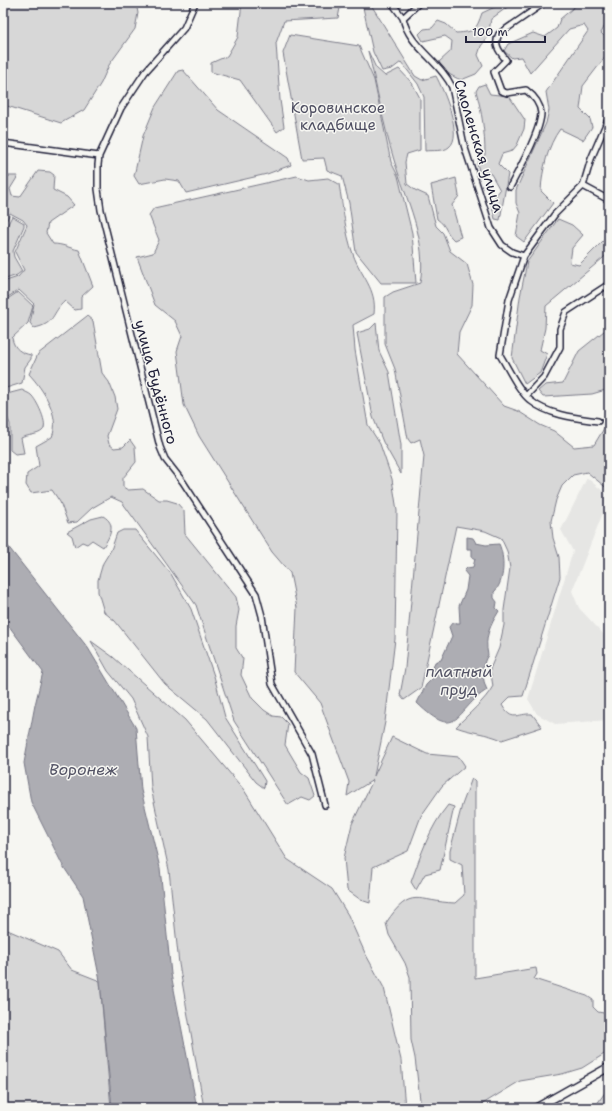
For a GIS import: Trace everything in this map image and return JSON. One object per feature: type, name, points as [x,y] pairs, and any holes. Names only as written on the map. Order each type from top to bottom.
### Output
[{"type":"main road","points":[[536,1108],[609,1067]]},
{"type":"street","name":"улица Будённого","points":[[195,3],[184,28],[154,61],[136,84],[121,108],[99,156],[98,189],[101,210],[156,435],[165,459],[187,487],[215,533],[243,572],[256,594],[262,616],[272,684],[312,754],[325,805]]},
{"type":"street","name":"Смоленская улица","points":[[392,3],[403,18],[405,27],[425,55],[448,79],[452,87],[464,144],[491,228],[502,245],[512,252],[524,256]]},
{"type":"street","points":[[403,18],[419,3]]},
{"type":"street","points":[[510,187],[534,137],[541,114],[539,105],[532,95],[526,90],[507,93],[502,91],[494,72],[506,60],[497,48],[497,38],[499,34],[544,3]]},
{"type":"street","points":[[598,420],[562,416],[531,402],[500,355],[509,300],[524,256],[555,214],[583,186],[591,160],[609,117]]},
{"type":"street","points":[[3,143],[99,156]]},
{"type":"street","points":[[583,186],[609,200]]},
{"type":"street","points":[[526,396],[544,377],[560,347],[560,329],[566,312],[609,284]]},
{"type":"shaded area","points":[[587,478],[609,496],[609,506],[606,505],[572,591],[579,608],[609,640],[609,720],[555,724],[537,714],[528,699],[573,551],[561,530]]},
{"type":"green space","points":[[3,3],[136,3],[138,13],[135,29],[109,65],[101,83],[84,110],[61,123],[7,106],[3,103]]},
{"type":"green space","points":[[242,3],[341,3],[338,18],[284,21],[276,43],[280,100],[284,127],[277,132],[240,80],[211,72],[211,63],[227,56],[238,37]]},
{"type":"green space","points":[[362,3],[370,3],[415,76],[422,80],[436,76],[451,112],[453,123],[453,141],[447,149],[425,151],[424,97],[418,84],[401,62],[392,69],[382,71],[373,52]]},
{"type":"green space","points":[[497,3],[513,3],[491,19],[488,37],[481,46],[478,55],[483,66],[476,74],[461,80],[445,71],[439,62],[451,51],[452,41],[445,36],[423,41],[419,34],[424,29],[432,28],[438,21],[446,24],[456,33],[471,31],[476,27],[482,13],[497,6]]},
{"type":"green space","points":[[579,3],[609,3],[609,18],[601,33],[609,41],[609,52],[583,86],[580,109],[590,119],[592,127],[583,140],[560,129],[556,135],[546,158],[541,191],[553,203],[524,242],[516,236],[520,213],[516,203],[516,190],[546,123],[549,110],[546,92],[588,31],[584,25],[569,29],[530,73],[521,57],[512,58],[504,51],[508,44],[533,33],[545,37],[557,28],[560,19]]},
{"type":"green space","name":"Коровинское кладбище","points":[[290,35],[359,46],[374,80],[391,162],[398,176],[412,233],[416,283],[381,283],[356,252],[349,203],[342,176],[327,170],[324,158],[302,159],[283,53]]},
{"type":"green space","points":[[368,51],[376,68],[385,76],[399,69],[412,83],[420,98],[420,150],[407,154],[405,162],[407,184],[415,190],[428,196],[436,226],[443,233],[450,251],[467,264],[473,285],[472,305],[459,332],[457,354],[504,406],[518,411],[540,425],[554,431],[574,447],[594,445],[609,420],[609,490],[587,472],[573,475],[562,486],[556,500],[551,521],[553,538],[559,557],[560,577],[523,696],[510,697],[502,705],[509,714],[515,716],[532,714],[542,727],[502,740],[456,727],[481,702],[493,686],[490,669],[499,648],[504,625],[504,610],[510,568],[507,551],[501,538],[485,531],[456,526],[421,688],[404,700],[400,695],[405,668],[424,456],[420,439],[411,443],[408,439],[395,369],[385,344],[385,297],[393,292],[420,283],[422,267],[421,251],[414,220],[390,146]]},
{"type":"green space","points":[[183,70],[218,110],[288,158],[291,165],[267,174],[186,193],[179,181],[165,179],[139,184],[134,176],[143,136],[155,107],[178,71]]},
{"type":"green space","points":[[485,84],[490,94],[509,96],[525,120],[524,129],[517,145],[512,151],[502,154],[498,164],[508,174],[500,220],[495,219],[491,202],[500,190],[491,174],[479,171],[477,163],[485,155],[483,123],[476,91],[479,86]]},
{"type":"green space","points":[[38,171],[50,172],[54,175],[53,190],[67,197],[74,205],[48,223],[46,233],[53,244],[63,245],[79,250],[93,286],[81,297],[81,309],[75,310],[65,301],[50,321],[34,328],[30,323],[34,304],[19,290],[3,300],[3,282],[18,277],[24,270],[15,252],[27,225],[23,220],[10,213],[3,228],[3,176],[18,176],[10,189],[12,196],[20,197]]},
{"type":"green space","points":[[297,176],[309,180],[328,178],[339,184],[350,246],[373,297],[374,314],[353,325],[355,350],[368,425],[380,444],[392,479],[397,511],[395,639],[385,722],[374,776],[392,737],[427,754],[459,757],[465,766],[442,786],[421,816],[408,851],[373,867],[370,903],[361,900],[347,890],[344,858],[352,824],[373,780],[347,796],[349,782],[320,703],[294,672],[297,608],[290,573],[272,552],[199,436],[184,405],[177,351],[182,336],[175,321],[155,305],[137,257],[153,253],[159,240],[149,215],[154,208]]},
{"type":"green space","points":[[456,178],[459,196],[452,205],[461,237],[454,240],[443,224],[437,219],[431,185]]},
{"type":"green space","points":[[12,216],[24,223],[13,251],[14,257],[22,271],[17,275],[3,280],[3,234]]},
{"type":"green space","points":[[558,219],[572,225],[583,235],[572,248],[570,263],[579,265],[609,235],[609,253],[546,306],[545,328],[540,350],[547,354],[540,373],[525,384],[512,358],[520,297],[527,262]]},
{"type":"green space","points":[[18,292],[33,306],[28,323],[12,338],[16,348],[21,352],[31,355],[31,359],[25,367],[22,383],[3,389],[3,302]]},
{"type":"green space","points":[[87,316],[93,321],[102,373],[109,382],[115,397],[117,409],[107,436],[109,444],[114,448],[123,447],[130,440],[135,447],[136,462],[123,478],[123,487],[128,490],[143,489],[159,500],[167,500],[177,503],[184,511],[185,534],[236,597],[239,610],[236,626],[236,648],[243,659],[241,675],[252,698],[264,710],[273,716],[281,717],[288,724],[285,745],[301,772],[309,778],[315,796],[310,800],[302,797],[288,805],[234,721],[196,605],[122,502],[111,497],[92,508],[77,522],[68,523],[60,502],[52,490],[31,493],[26,485],[27,474],[39,466],[36,446],[52,437],[54,429],[54,420],[49,403],[40,387],[29,374],[38,354]]},
{"type":"green space","points":[[376,323],[379,351],[389,372],[401,445],[401,474],[383,442],[373,417],[357,333],[370,329]]},
{"type":"green space","points":[[609,327],[609,389],[592,394],[543,397],[538,391],[545,385],[563,383],[579,351]]},
{"type":"green space","points":[[22,390],[30,394],[36,402],[43,418],[44,428],[38,433],[21,438],[24,453],[15,454],[10,450],[10,424],[3,407],[3,395]]},
{"type":"green space","points":[[103,516],[110,523],[111,530],[103,547],[92,540],[87,544],[82,542],[75,547],[72,536],[67,532],[91,519]]},
{"type":"green space","points":[[123,530],[135,530],[171,574],[191,609],[214,676],[225,717],[265,781],[264,788],[256,782],[207,719],[165,684],[115,621],[104,612],[98,592],[98,580],[103,563],[111,550],[117,533]]},
{"type":"green space","points":[[91,641],[113,657],[185,720],[244,790],[287,859],[332,889],[348,915],[365,953],[384,988],[401,1060],[405,1108],[204,1108],[179,964],[169,870],[151,788],[148,737],[131,699],[108,671]]},
{"type":"green space","points":[[472,778],[475,781],[475,978],[536,968],[537,974],[534,979],[587,996],[593,1000],[593,1007],[598,1012],[609,1014],[609,1051],[582,1068],[562,1074],[520,1081],[476,1108],[421,1108],[415,1058],[411,1040],[410,977],[405,963],[389,935],[386,923],[402,904],[409,900],[416,898],[455,903],[464,895],[462,865],[450,859],[450,851],[462,805]]},
{"type":"green space","points":[[448,805],[454,807],[440,870],[425,874],[416,890],[411,882],[418,862],[431,832]]},
{"type":"green space","points":[[3,928],[58,952],[72,970],[100,981],[111,1108],[3,1108]]},
{"type":"green space","points":[[609,1087],[609,1108],[594,1108]]},
{"type":"water","name":"платный пруд","points":[[467,537],[473,538],[476,543],[486,545],[499,544],[503,569],[498,588],[494,592],[494,598],[497,602],[496,608],[499,611],[487,637],[488,655],[484,663],[483,672],[487,690],[468,706],[456,719],[449,722],[441,721],[417,703],[426,685],[436,675],[433,668],[435,662],[441,660],[452,636],[449,627],[452,623],[460,623],[459,606],[466,590],[468,576],[464,571],[467,568],[473,567],[475,559],[472,557],[472,549],[467,549]]},
{"type":"water","name":"Воронеж","points":[[3,540],[88,648],[136,728],[141,790],[160,868],[171,974],[197,1108],[112,1108],[100,981],[83,896],[63,866],[31,802],[24,763],[43,672],[3,618]]}]
